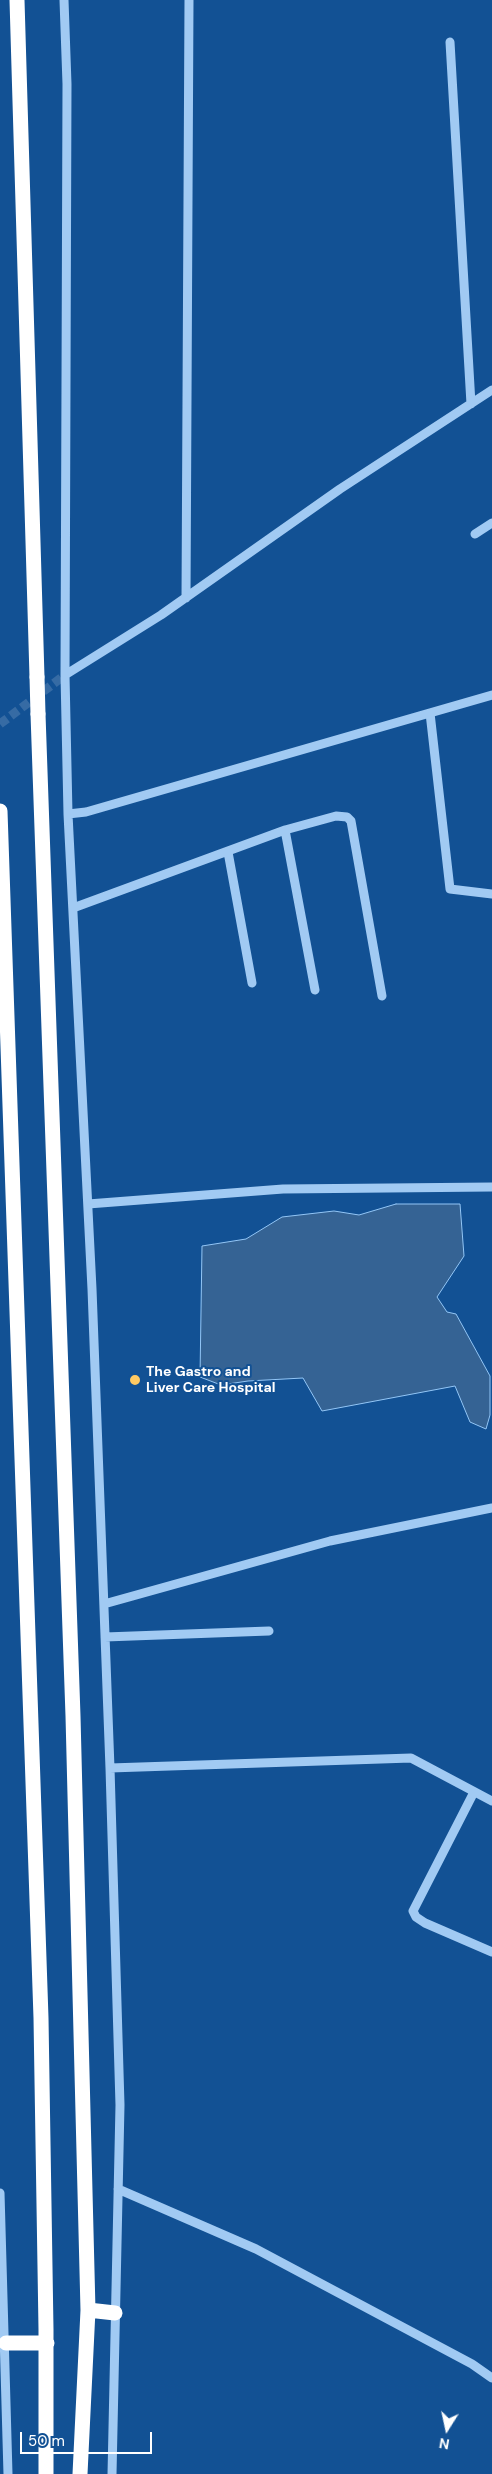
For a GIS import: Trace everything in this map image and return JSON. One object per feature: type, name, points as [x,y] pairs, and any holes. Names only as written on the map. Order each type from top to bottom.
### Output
[{"type":"highway","points":[[17,0],[38,714],[73,1716],[88,2310],[80,2474]]},
{"type":"highway","points":[[0,811],[41,2009],[46,2474]]},
{"type":"highway","points":[[88,2310],[115,2313]]},
{"type":"highway","points":[[6,2343],[46,2343]]},
{"type":"street","points":[[64,0],[67,84],[65,675],[68,814],[88,1204],[110,1768],[120,2105],[112,2474]]},
{"type":"street","points":[[186,598],[190,0]]},
{"type":"street","points":[[450,42],[471,404]]},
{"type":"street","points":[[65,675],[186,598],[340,489],[492,390]]},
{"type":"street","points":[[475,534],[492,522]]},
{"type":"street","points":[[68,814],[86,812],[492,695]]},
{"type":"street","points":[[430,713],[450,889],[492,894]]},
{"type":"street","points":[[73,908],[286,830],[336,816],[347,817],[351,821],[382,996]]},
{"type":"street","points":[[286,830],[315,990]]},
{"type":"street","points":[[228,852],[252,983]]},
{"type":"street","points":[[88,1204],[283,1189],[492,1187]]},
{"type":"street","points":[[104,1604],[330,1541],[492,1508]]},
{"type":"street","points":[[105,1637],[269,1631]]},
{"type":"street","points":[[110,1768],[411,1758],[492,1802]]},
{"type":"street","points":[[474,1792],[413,1911],[416,1917],[425,1923],[492,1952]]},
{"type":"street","points":[[118,2189],[256,2249],[472,2364],[492,2378]]},
{"type":"street","points":[[0,2193],[6,2343],[3,2413],[8,2474]]},
{"type":"water","points":[[396,1204],[460,1204],[464,1256],[437,1297],[447,1312],[456,1314],[490,1376],[490,1415],[486,1429],[470,1422],[455,1386],[322,1411],[303,1378],[248,1381],[221,1385],[200,1377],[202,1246],[246,1239],[282,1217],[334,1211],[359,1215]]},
{"type":"tunnel","points":[[0,724],[65,675]]},
{"type":"place","name":"The Gastro and Liver Care Hospital","points":[[135,1380]]}]
